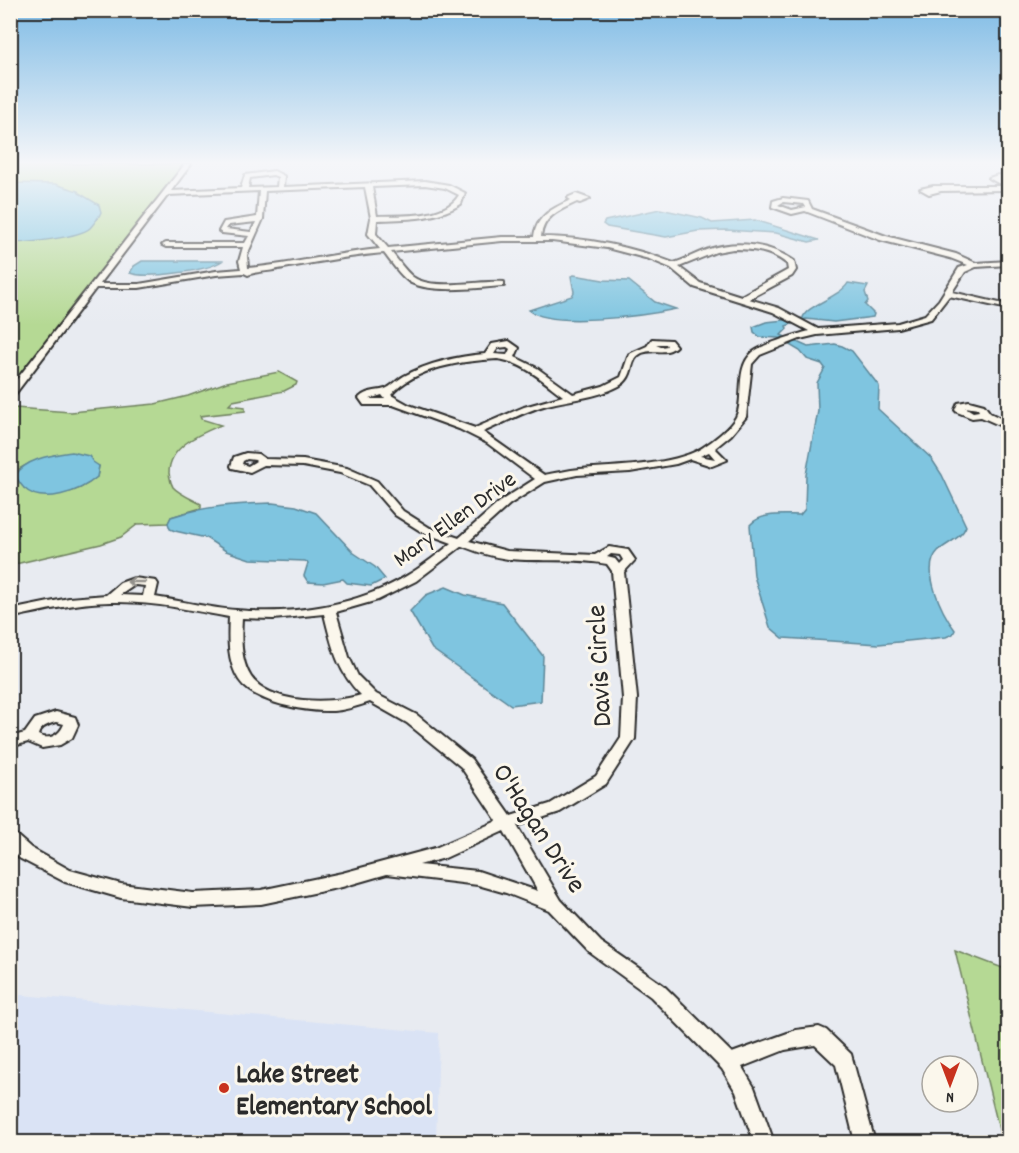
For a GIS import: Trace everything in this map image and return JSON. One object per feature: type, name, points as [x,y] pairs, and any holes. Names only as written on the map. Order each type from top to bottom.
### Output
[{"type":"street","points":[[10,395],[148,218]]},
{"type":"street","points":[[374,218],[372,234],[409,278],[426,285],[466,287],[501,284]]},
{"type":"street","points":[[537,238],[537,230],[545,218]]},
{"type":"street","points":[[829,218],[883,238],[952,256],[975,265],[1008,264]]},
{"type":"street","points":[[246,271],[242,259],[254,234],[260,219],[231,220],[226,222],[222,231],[254,234]]},
{"type":"street","points":[[96,285],[147,284],[274,268],[348,254],[537,238],[592,243],[652,257],[674,266],[698,285],[744,298],[790,316],[817,332]]},
{"type":"street","points":[[166,245],[248,245]]},
{"type":"street","points":[[674,266],[710,251],[735,247],[764,250],[784,257],[791,263],[792,270],[789,274],[744,298]]},
{"type":"street","name":"Mary Ellen Drive","points":[[10,614],[69,602],[110,598],[148,600],[236,614],[273,615],[329,610],[374,597],[412,579],[461,542],[506,502],[542,479],[577,472],[641,467],[676,461],[709,447],[741,417],[748,364],[757,353],[797,337],[817,332],[915,321],[933,313],[958,273],[975,265]]},
{"type":"street","points":[[947,293],[1008,307]]},
{"type":"street","points":[[489,355],[495,346],[509,344],[515,348],[510,358]]},
{"type":"street","points":[[475,432],[545,403],[592,395],[614,386],[625,378],[629,358],[635,352],[653,347]]},
{"type":"street","points":[[542,479],[475,432],[390,396],[410,377],[454,362],[489,355],[520,362],[572,398]]},
{"type":"street","points":[[983,414],[1008,426]]},
{"type":"street","points":[[690,456],[712,463],[722,460],[709,447]]},
{"type":"street","points":[[262,462],[303,463],[343,470],[373,483],[399,513],[426,530],[461,542]]},
{"type":"street","name":"Davis Circle","points":[[10,839],[25,852],[65,874],[121,891],[193,900],[261,897],[342,880],[439,853],[507,823],[555,808],[601,780],[628,739],[630,698],[609,564],[507,555],[461,542]]},
{"type":"street","points":[[110,598],[126,581],[142,580],[152,584],[148,600]]},
{"type":"street","name":"O'Hagan Drive","points":[[329,610],[342,657],[353,679],[371,698],[412,719],[466,763],[507,823],[555,905],[596,947],[657,991],[729,1064],[744,1086],[764,1143]]},
{"type":"street","points":[[236,614],[236,656],[246,681],[268,695],[300,704],[335,706],[371,698]]},
{"type":"street","points":[[10,742],[31,736]]},
{"type":"street","name":"Davis Circle","points":[[385,868],[478,878],[555,905]]},
{"type":"street","points":[[729,1064],[783,1042],[806,1036],[819,1036],[844,1060],[865,1143]]},
{"type":"shaded area","name":"Lake Street Elementary School","points":[[10,994],[439,1033],[436,1142],[11,1142]]},
{"type":"green space","points":[[11,218],[147,218],[11,395]]},
{"type":"green space","points":[[279,372],[297,382],[296,385],[284,391],[233,401],[229,405],[245,407],[245,411],[200,416],[201,419],[221,425],[195,437],[180,448],[170,464],[169,473],[173,487],[201,504],[201,508],[171,517],[168,523],[138,524],[121,537],[101,544],[11,565],[10,414],[15,408],[71,412],[155,404],[188,396],[227,382]],"holes":[[[54,455],[99,466],[97,477],[88,484],[71,492],[62,493],[24,488],[19,469]]]},
{"type":"green space","points":[[955,950],[1008,970],[1008,1142],[1002,1142]]},
{"type":"water","points":[[11,218],[98,218],[90,228],[76,234],[39,241],[11,242]]},
{"type":"water","points":[[620,218],[701,218],[712,223],[755,220],[819,240],[809,242],[776,233],[726,230],[698,231],[666,237],[607,227],[603,224],[605,221]]},
{"type":"water","points":[[142,261],[222,261],[204,268],[177,273],[138,275],[130,273],[134,266]]},
{"type":"water","points":[[571,276],[603,280],[629,281],[655,302],[676,309],[623,317],[578,320],[540,316],[529,310],[572,296],[574,292]]},
{"type":"water","points":[[848,283],[868,286],[865,292],[868,301],[865,305],[874,314],[873,317],[834,322],[806,319],[786,326],[787,329],[781,335],[808,347],[835,344],[852,351],[879,386],[878,409],[931,458],[942,475],[966,526],[958,537],[938,551],[931,569],[939,602],[955,630],[953,634],[946,637],[879,644],[783,638],[770,627],[754,576],[750,525],[766,516],[800,515],[805,509],[806,475],[818,411],[817,383],[825,368],[822,364],[807,359],[800,351],[778,338],[760,337],[754,332],[753,327],[766,322],[803,318],[810,309],[838,293]]},
{"type":"water","points":[[72,452],[89,456],[99,466],[97,477],[72,491],[41,496],[24,488],[15,476],[33,461]]},
{"type":"water","points":[[272,503],[296,506],[316,513],[354,553],[375,567],[385,579],[371,586],[347,583],[343,579],[323,583],[308,582],[304,576],[308,563],[305,561],[250,559],[226,551],[206,538],[170,529],[168,523],[171,517],[196,510]]},
{"type":"water","points":[[446,587],[465,595],[502,603],[543,656],[541,701],[511,705],[432,649],[410,611],[426,595]]},
{"type":"place","name":"Lake Street Elementary School","points":[[224,1088]]}]
